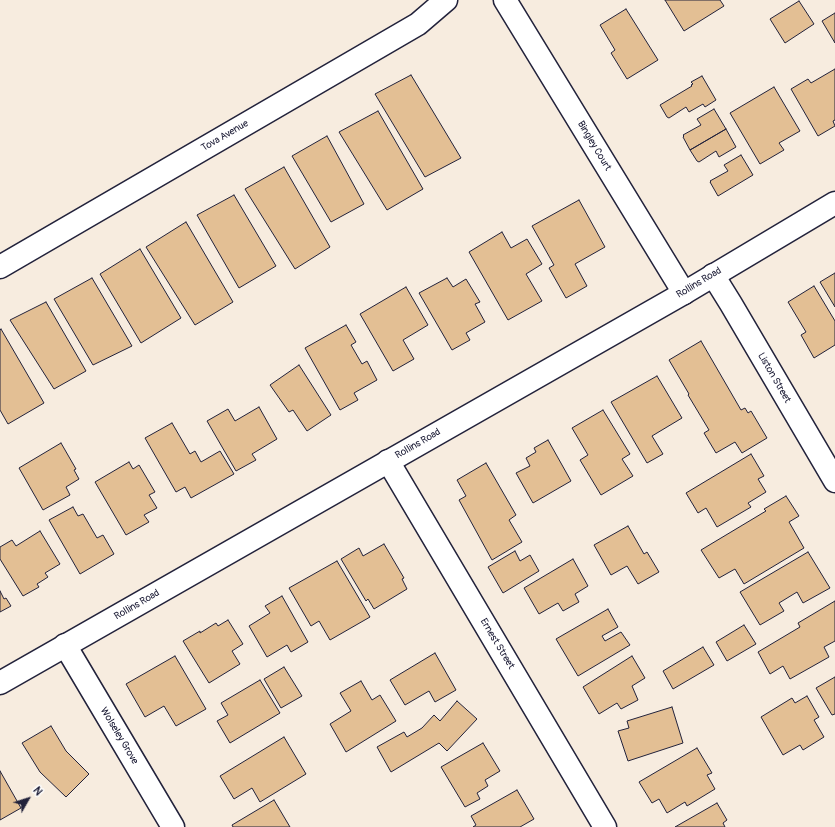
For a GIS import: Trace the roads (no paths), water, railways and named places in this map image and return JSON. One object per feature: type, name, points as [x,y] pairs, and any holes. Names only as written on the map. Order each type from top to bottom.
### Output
[{"type":"street","name":"Tova Avenue","points":[[0,267],[418,24],[446,0]]},
{"type":"street","name":"Bingley Court","points":[[505,0],[684,293]]},
{"type":"street","name":"Rollins Road","points":[[0,683],[684,293],[835,203]]},
{"type":"street","name":"Liston Street","points":[[713,275],[835,481]]},
{"type":"street","name":"Ernest Street","points":[[388,461],[605,827]]},
{"type":"street","name":"Wolseley Grove","points":[[65,646],[173,827]]}]
